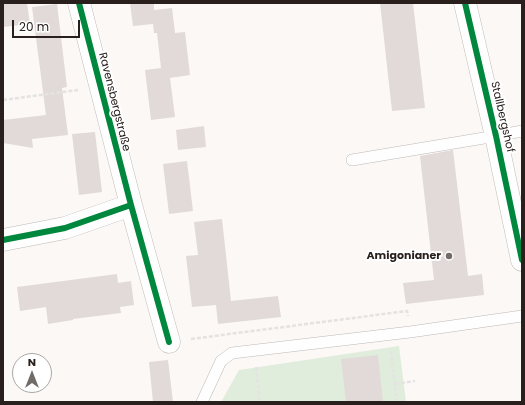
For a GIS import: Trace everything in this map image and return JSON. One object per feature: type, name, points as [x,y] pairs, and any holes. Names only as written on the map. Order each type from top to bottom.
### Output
[{"type":"street","name":"Ravensbergstraße","points":[[79,3],[168,342]]},
{"type":"street","name":"Stallbergshof","points":[[465,3],[496,136],[522,260]]},
{"type":"street","points":[[3,240],[65,228],[131,205]]},
{"type":"lane","points":[[352,160],[522,131]]},
{"type":"lane","points":[[202,402],[222,361],[232,353],[522,316]]},
{"type":"path","points":[[3,100],[100,87]]},
{"type":"path","points":[[168,342],[407,311]]},
{"type":"path","points":[[389,334],[397,402]]},
{"type":"path","points":[[254,350],[260,402]]},
{"type":"path","points":[[395,384],[415,382]]},
{"type":"green space","points":[[399,346],[406,402],[221,402],[239,370]]},
{"type":"building","points":[[3,3],[27,3],[30,24],[3,27]]},
{"type":"building","points":[[130,3],[154,3],[154,10],[172,8],[175,33],[185,32],[190,75],[170,78],[175,117],[151,120],[145,70],[161,68],[157,33],[154,33],[153,24],[133,26]]},
{"type":"building","points":[[380,3],[413,3],[425,108],[392,111]]},
{"type":"building","points":[[57,4],[67,87],[62,88],[68,135],[32,139],[33,148],[3,143],[3,120],[46,115],[32,7]]},
{"type":"building","points":[[204,126],[206,147],[178,150],[176,130]]},
{"type":"building","points":[[95,132],[102,192],[79,195],[72,134]]},
{"type":"building","points":[[453,150],[468,276],[482,274],[484,295],[406,304],[403,283],[434,280],[420,156]]},
{"type":"building","points":[[187,161],[193,211],[169,214],[163,164]]},
{"type":"building","points":[[222,219],[231,301],[278,296],[281,317],[218,324],[216,305],[192,307],[186,256],[198,255],[194,222]]},
{"type":"building","points":[[117,274],[118,283],[131,281],[134,305],[120,307],[121,313],[73,319],[48,324],[46,307],[20,311],[17,287]]},
{"type":"building","points":[[378,355],[383,402],[346,402],[341,359]]},
{"type":"building","points":[[168,360],[173,402],[153,402],[149,362]]},
{"type":"cycle path","points":[[79,3],[131,205],[169,342]]},
{"type":"cycle path","points":[[465,3],[496,136],[522,260]]},
{"type":"cycle path","points":[[3,240],[65,228],[131,205]]},
{"type":"place","name":"Amigonianer","points":[[449,256]]}]
